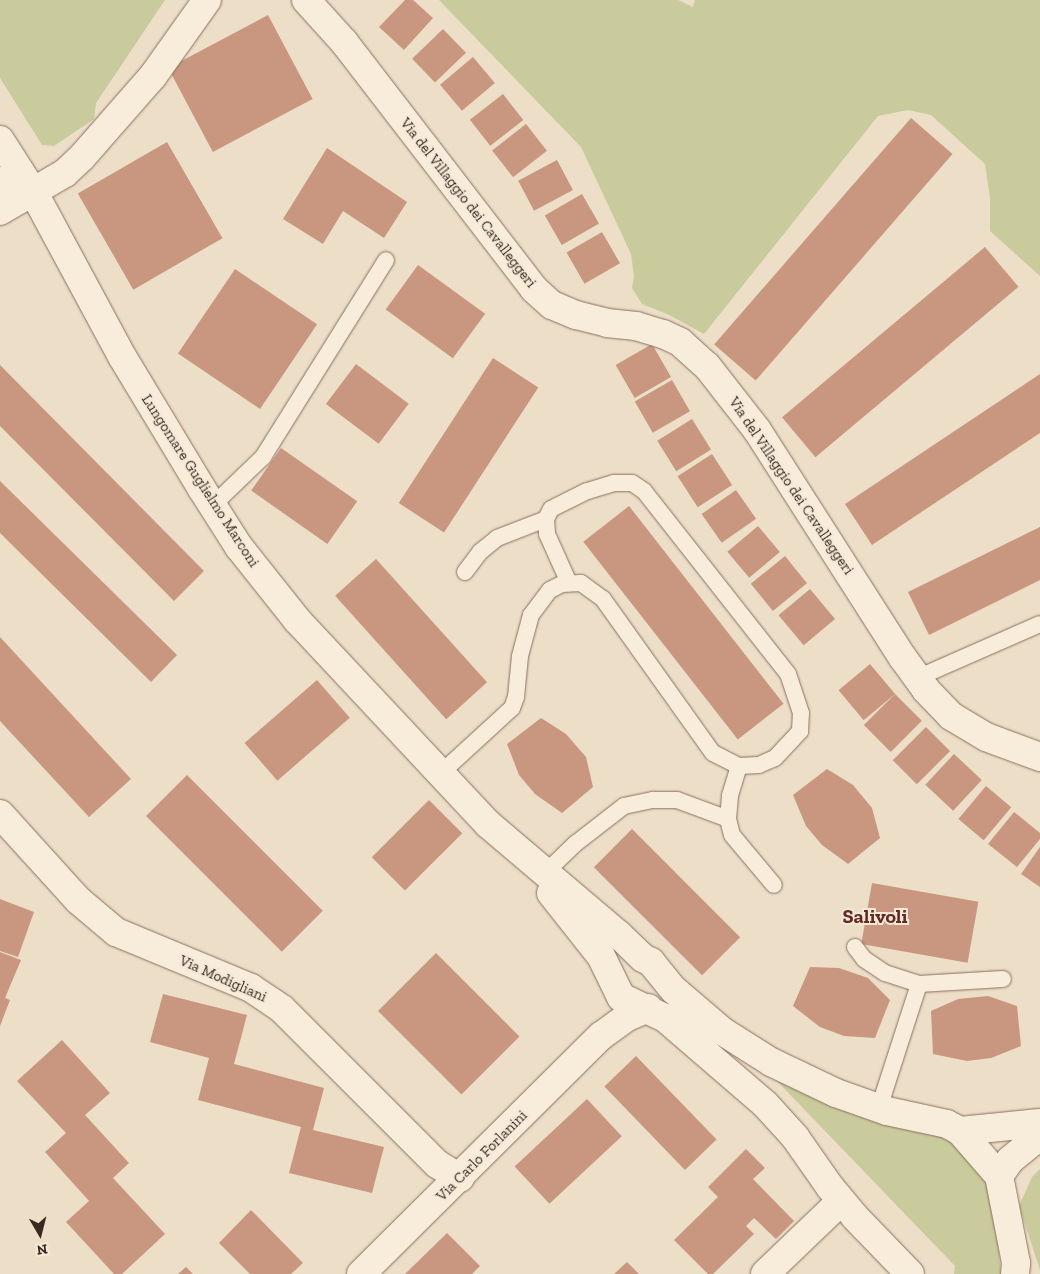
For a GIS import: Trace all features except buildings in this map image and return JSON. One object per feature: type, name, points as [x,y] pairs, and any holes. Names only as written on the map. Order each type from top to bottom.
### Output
[{"type":"street","points":[[0,211],[34,193],[64,173],[82,156],[153,76],[207,0]]},
{"type":"street","name":"Via del Villaggio dei Cavalleggeri","points":[[306,0],[344,42],[534,290],[552,305],[576,315],[663,334],[680,342],[707,366],[757,430],[918,678],[952,716],[986,737],[1040,757]]},
{"type":"street","name":"Lungomare Guglielmo Marconi","points":[[0,140],[34,193],[123,358],[238,546],[297,620],[441,773],[516,849],[601,956],[614,987]]},
{"type":"street","points":[[0,181],[8,182],[34,193]]},
{"type":"street","name":"Via Modigliani","points":[[0,814],[78,900],[116,932],[251,988],[282,1009],[437,1164],[460,1178]]},
{"type":"street","name":"Lungomare Guglielmo Marconi","points":[[516,849],[657,968],[674,990],[694,1010],[722,1031],[779,1066],[836,1093],[879,1108],[947,1124],[960,1131],[999,1176],[1016,1263],[1015,1274]]},
{"type":"street","points":[[643,958],[626,962],[621,966],[616,972],[614,987],[626,1001],[648,1008],[686,1035],[765,1104],[795,1137],[841,1201],[910,1274]]},
{"type":"street","name":"Via Carlo Forlanini","points":[[601,1036],[611,1014],[614,987]]},
{"type":"street","name":"Via Carlo Forlanini","points":[[362,1274],[601,1036],[627,1017],[648,1008]]},
{"type":"street","points":[[960,1131],[1040,1123]]},
{"type":"street","points":[[999,1176],[1010,1160],[1040,1136]]},
{"type":"street","points":[[765,1274],[841,1201]]},
{"type":"lane","points":[[212,506],[263,457],[386,260]]},
{"type":"lane","points":[[441,773],[512,708],[516,697],[520,656],[531,614],[550,590],[569,583],[581,583],[603,599],[713,753],[739,766],[759,765],[775,758],[800,731],[801,713],[788,674],[644,491],[632,483],[614,483],[587,491],[551,509],[546,519],[547,534],[569,583]]},
{"type":"lane","points":[[465,572],[480,552],[497,538],[546,519]]},
{"type":"lane","points":[[918,678],[1040,624]]},
{"type":"lane","points":[[739,766],[730,796],[728,819],[732,835],[774,885]]},
{"type":"lane","points":[[546,873],[575,844],[624,806],[653,800],[677,800],[728,819]]},
{"type":"lane","points":[[855,947],[864,959],[885,973],[919,984],[1003,979]]},
{"type":"lane","points":[[879,1108],[919,984]]},
{"type":"green space","points":[[0,0],[165,0],[96,103],[94,119],[54,146],[42,145],[0,78]]},
{"type":"green space","points":[[439,0],[678,0],[693,7],[695,0],[1040,0],[1040,276],[990,231],[990,198],[985,164],[931,115],[908,110],[878,116],[704,334],[669,315],[642,304],[632,288],[634,276],[631,254],[581,147]]},
{"type":"green space","points":[[774,1078],[933,1131],[952,1141],[986,1180],[994,1202],[1001,1274],[954,1274],[955,1266]]},
{"type":"green space","points":[[1040,1169],[1040,1270],[1019,1206],[1032,1177]]},
{"type":"district","name":"Salivoli","points":[[875,916]]}]
